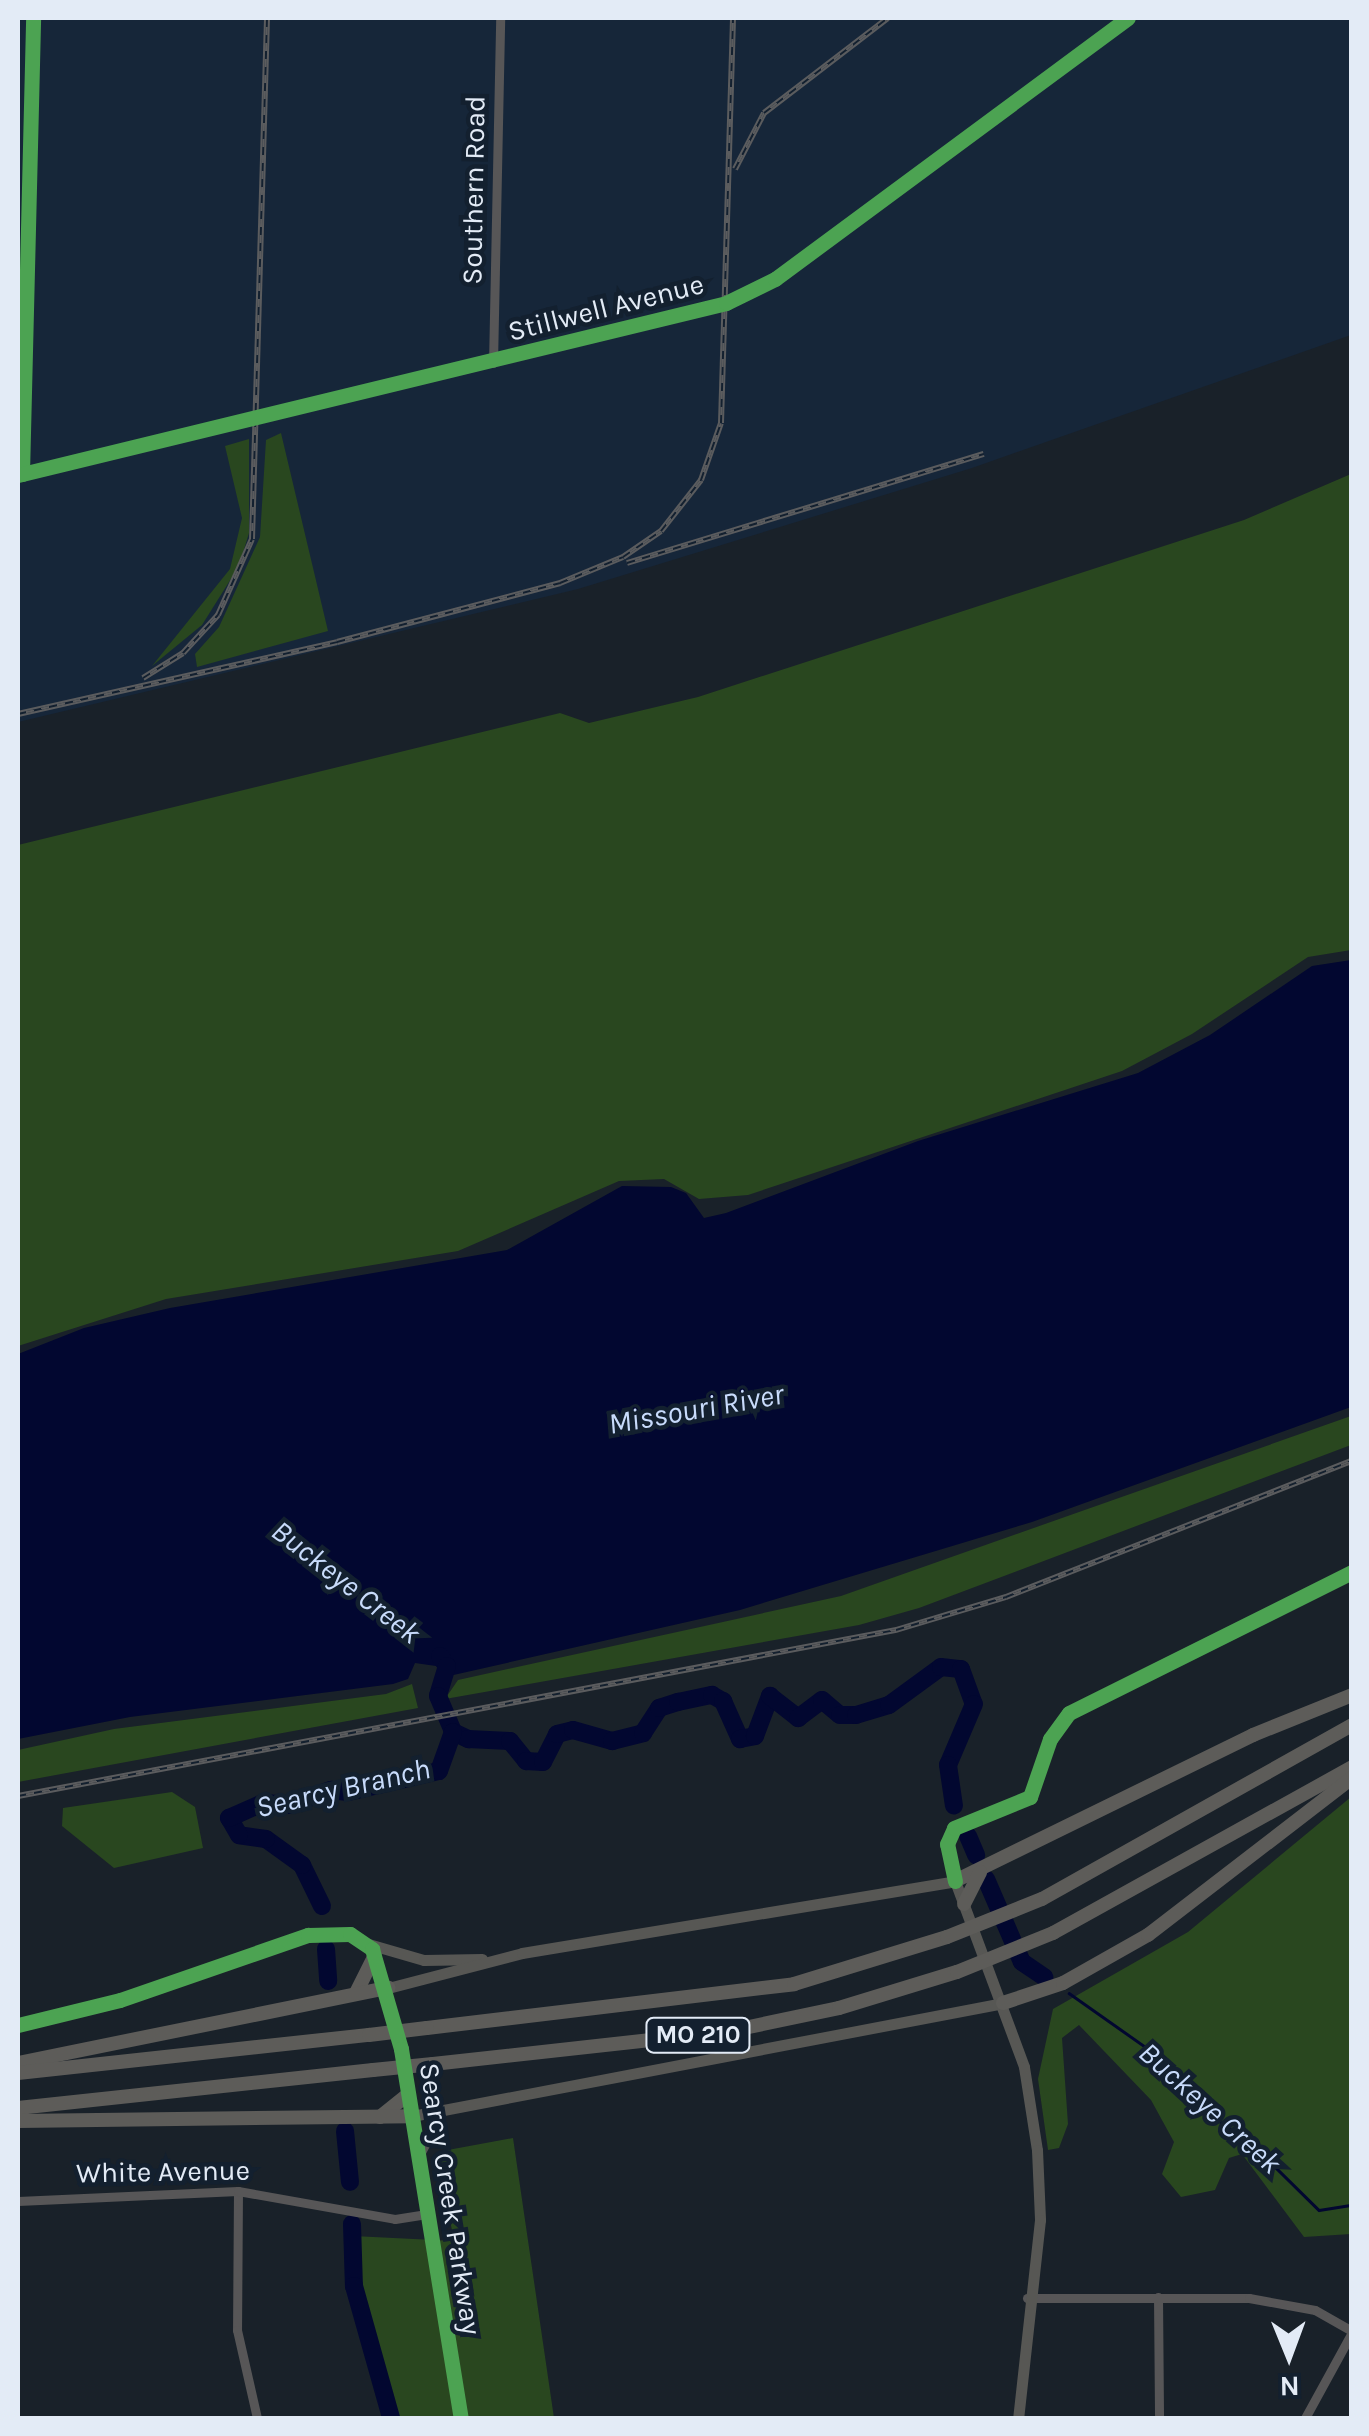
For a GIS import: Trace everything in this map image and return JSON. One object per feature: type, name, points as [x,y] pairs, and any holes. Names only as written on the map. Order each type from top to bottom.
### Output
[{"type":"highway","points":[[955,1881],[1253,1735],[1352,1696]]},
{"type":"highway","name":"MO 210","points":[[18,2073],[776,1987],[947,1937],[1042,1900],[1352,1725]]},
{"type":"highway","name":"MO 210","points":[[18,2108],[725,2032],[839,2008],[957,1972],[1053,1934],[1352,1766]]},
{"type":"highway","points":[[1003,2003],[1063,1983],[1148,1936],[1352,1778]]},
{"type":"highway","points":[[964,1904],[984,1868]]},
{"type":"highway","points":[[356,1993],[370,1949]]},
{"type":"highway","points":[[18,2064],[388,1988]]},
{"type":"highway","points":[[379,2117],[408,2094]]},
{"type":"highway","points":[[18,2121],[412,2116]]},
{"type":"main road","points":[[388,1988],[496,1958],[955,1881],[1024,2067],[1041,2180],[1018,2418]]},
{"type":"main road","points":[[370,1949],[424,1960],[496,1958]]},
{"type":"main road","points":[[412,2116],[1003,2003]]},
{"type":"main road","points":[[419,2154],[423,2135],[442,2109]]},
{"type":"street","points":[[20,474],[33,18]]},
{"type":"street","name":"Southern Road","points":[[493,363],[500,18]]},
{"type":"street","name":"Stillwell Avenue","points":[[20,474],[691,315],[775,279],[1128,18]]},
{"type":"street","points":[[955,1881],[947,1844],[954,1828],[1030,1797],[1050,1739],[1069,1713],[1352,1572]]},
{"type":"street","points":[[18,2025],[120,2000],[308,1934],[339,1933],[370,1949]]},
{"type":"street","name":"Searcy Creek Parkway","points":[[370,1949],[388,1988],[419,2154],[460,2418]]},
{"type":"street","points":[[238,2191],[237,2330],[257,2418]]},
{"type":"street","name":"White Avenue","points":[[18,2201],[238,2191],[395,2219],[427,2214]]},
{"type":"street","points":[[1158,2297],[1159,2418]]},
{"type":"street","points":[[1027,2298],[1271,2300],[1315,2310],[1352,2331],[1305,2418]]},
{"type":"shaded area","points":[[18,18],[1351,18],[1351,335],[972,468],[578,589],[18,722]]},
{"type":"green space","points":[[281,433],[328,631],[197,667],[195,654],[219,627],[260,537],[266,440]]},
{"type":"green space","points":[[249,439],[249,533],[239,566],[202,625],[152,666],[230,569],[242,518],[225,446]]},
{"type":"green space","points":[[1351,474],[1351,950],[1308,957],[1192,1034],[1122,1071],[748,1195],[699,1199],[664,1179],[619,1181],[458,1251],[166,1299],[18,1346],[18,845],[560,713],[589,723],[698,697],[1244,520]]},
{"type":"green space","points":[[1351,1416],[1351,1445],[919,1608],[859,1625],[445,1699],[458,1680],[841,1596]]},
{"type":"green space","points":[[412,1684],[418,1708],[18,1782],[18,1750],[114,1729],[386,1694]]},
{"type":"green space","points":[[172,1792],[195,1807],[203,1848],[114,1868],[62,1826],[63,1808]]},
{"type":"green space","points":[[1351,1797],[1351,2234],[1304,2237],[1242,2154],[1229,2158],[1215,2190],[1181,2197],[1162,2174],[1174,2142],[1151,2100],[1079,2025],[1062,2038],[1068,2124],[1059,2148],[1048,2150],[1038,2079],[1053,2009],[1188,1932]]},
{"type":"green space","points":[[513,2138],[554,2418],[391,2418],[354,2286],[353,2236],[454,2241],[437,2152]]},
{"type":"water","name":"Missouri River","points":[[1351,960],[1351,1407],[1032,1522],[740,1610],[449,1676],[436,1666],[415,1663],[408,1679],[393,1684],[130,1717],[18,1739],[18,1354],[84,1328],[170,1308],[507,1250],[622,1186],[671,1187],[686,1193],[704,1218],[726,1213],[918,1141],[1138,1073],[1210,1035],[1312,966]]},
{"type":"waterway","name":"Buckeye Creek","points":[[440,1656],[447,1666],[438,1696],[453,1732],[468,1739],[510,1741],[526,1761],[543,1762],[557,1734],[573,1730],[612,1741],[643,1733],[659,1708],[678,1702],[712,1695],[723,1701],[740,1739],[755,1736],[770,1696],[798,1718],[822,1700],[840,1715],[856,1715],[889,1705],[941,1667],[961,1669],[974,1704],[948,1765],[954,1806]]},
{"type":"waterway","name":"Searcy Branch","points":[[322,1906],[302,1865],[266,1839],[239,1835],[229,1818],[263,1803],[289,1805],[331,1790],[348,1792],[439,1771],[453,1732]]},
{"type":"waterway","name":"Buckeye Creek","points":[[968,1836],[976,1855]]},
{"type":"waterway","name":"Buckeye Creek","points":[[986,1879],[1022,1962],[1044,1977]]},
{"type":"waterway","name":"Searcy Branch","points":[[326,1949],[328,1981]]},
{"type":"waterway","name":"Buckeye Creek","points":[[1069,1993],[1164,2060],[1196,2104],[1254,2146],[1319,2210],[1352,2205]]},
{"type":"waterway","name":"Searcy Branch","points":[[345,2131],[350,2182]]},
{"type":"waterway","name":"Searcy Branch","points":[[352,2224],[354,2286],[391,2418]]},
{"type":"railway","points":[[143,678],[183,653],[218,615],[252,539],[267,18]]},
{"type":"railway","points":[[18,714],[337,642],[560,583],[623,557],[661,531],[701,480],[721,423],[733,18]]},
{"type":"railway","points":[[735,169],[764,113],[888,18]]},
{"type":"railway","points":[[627,563],[984,454]]},
{"type":"railway","points":[[18,1796],[896,1630],[1006,1597],[1352,1461]]},
{"type":"cycle path","points":[[22,474],[33,18]]},
{"type":"cycle path","points":[[18,475],[726,303],[775,279],[1128,18]]},
{"type":"cycle path","points":[[955,1881],[947,1844],[954,1828],[1030,1797],[1050,1739],[1069,1713],[1352,1572]]},
{"type":"cycle path","points":[[18,2025],[120,2000],[308,1935],[350,1934],[372,1949],[401,2049],[461,2418]]}]
